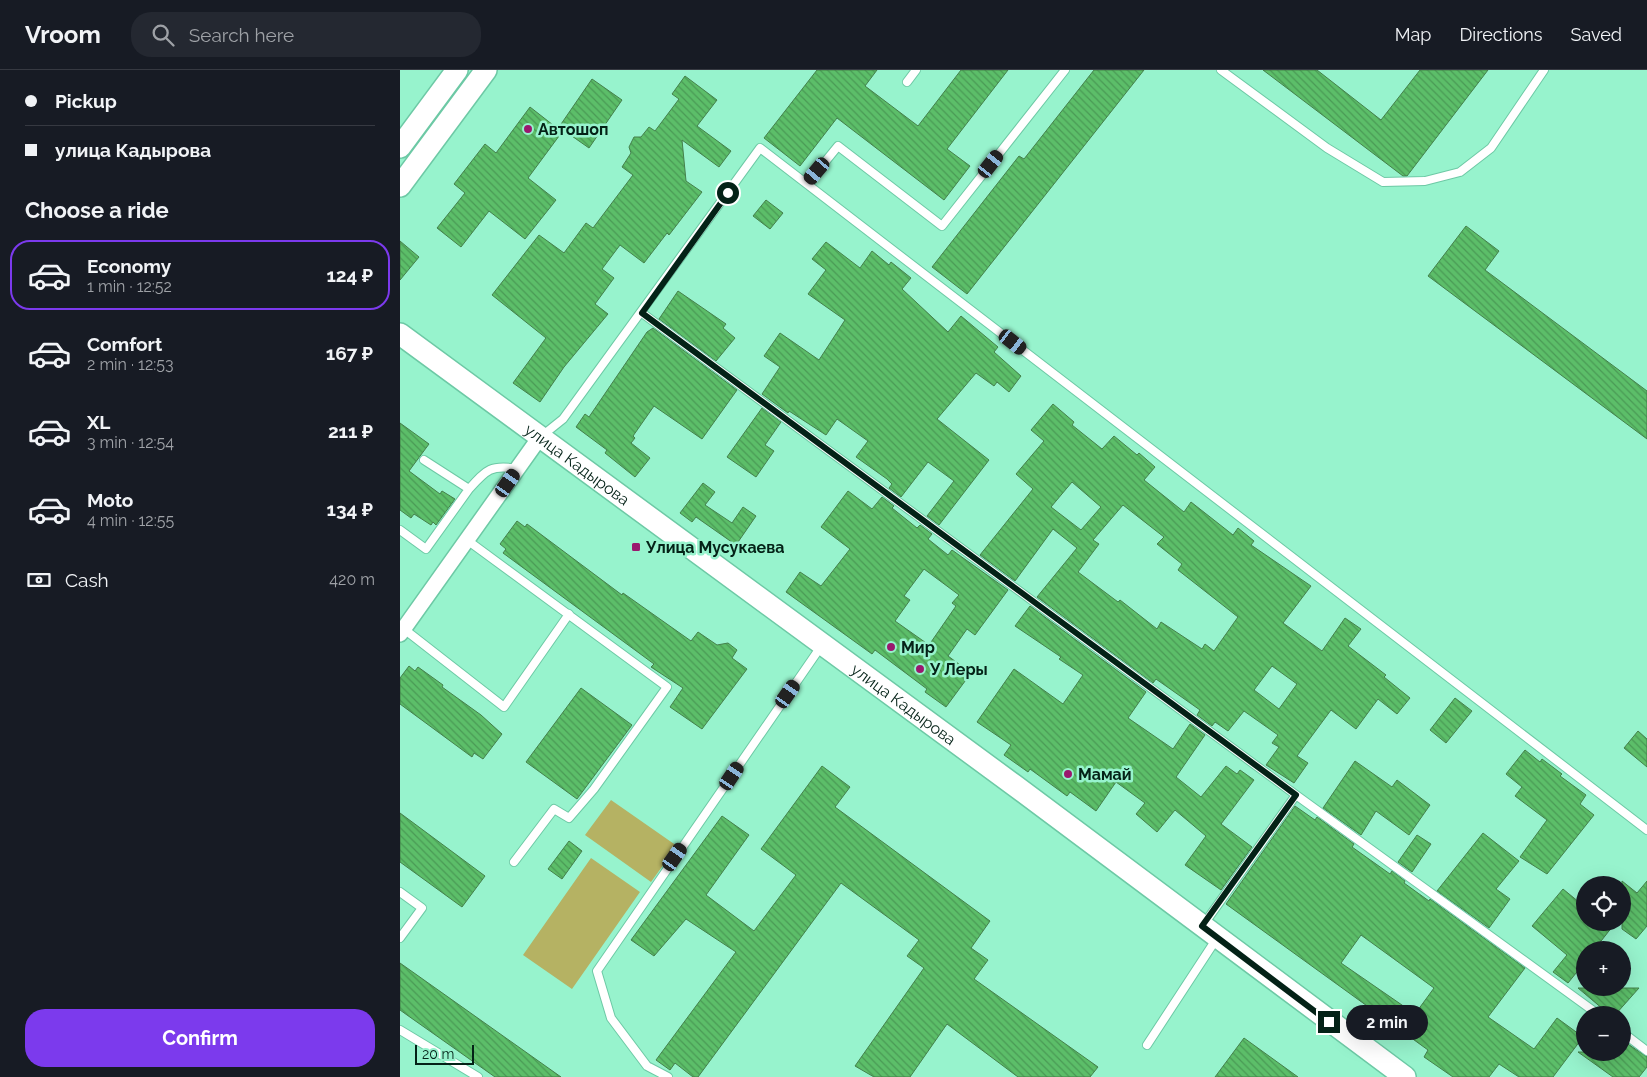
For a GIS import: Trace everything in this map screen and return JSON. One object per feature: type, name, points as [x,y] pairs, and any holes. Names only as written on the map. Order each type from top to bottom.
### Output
[{"type":"street","points":[[400,148],[457,70]]},
{"type":"street","points":[[400,186],[486,70]]},
{"type":"street","name":"улица Кадырова","points":[[400,334],[1405,1077]]},
{"type":"street","points":[[402,631],[540,437]]},
{"type":"lane","points":[[907,82],[916,70]]},
{"type":"lane","points":[[807,184],[838,146],[942,226],[1065,70]]},
{"type":"lane","points":[[1221,70],[1327,148],[1383,182],[1425,181],[1460,172],[1491,148],[1544,70]]},
{"type":"lane","points":[[540,437],[563,419],[642,313],[760,148],[1647,830]]},
{"type":"lane","points":[[642,313],[1296,795],[1587,1006]]},
{"type":"lane","points":[[424,460],[468,489]]},
{"type":"lane","points":[[400,530],[426,549],[468,489],[486,470],[502,466],[518,469]]},
{"type":"lane","points":[[467,540],[667,687],[594,789],[569,818],[554,809],[514,862]]},
{"type":"lane","points":[[402,631],[504,707],[569,614]]},
{"type":"lane","points":[[668,1077],[647,1066],[610,1018],[597,971],[822,645]]},
{"type":"lane","points":[[1147,1045],[1209,932],[1296,795]]},
{"type":"lane","points":[[400,892],[422,908],[400,938]]},
{"type":"lane","points":[[400,1030],[478,1077]]},
{"type":"lane","points":[[1631,1039],[1647,1051]]},
{"type":"shaded area","points":[[611,800],[677,846],[651,882],[585,835]]},
{"type":"shaded area","points":[[591,858],[640,892],[572,989],[523,955]]},
{"type":"building","points":[[817,70],[877,70],[865,86],[918,126],[961,70],[1008,70],[947,149],[970,166],[944,200],[837,118],[800,166],[764,138]]},
{"type":"building","points":[[1094,70],[1144,70],[967,294],[932,267],[1019,156],[1024,159]]},
{"type":"building","points":[[1263,70],[1317,70],[1381,120],[1420,70],[1488,70],[1407,176],[1403,176]]},
{"type":"building","points":[[685,76],[717,100],[697,126],[731,151],[719,167],[682,140],[686,181],[702,192],[669,235],[667,233],[644,263],[620,245],[602,269],[614,278],[595,304],[608,314],[564,367],[540,402],[513,383],[546,338],[492,295],[539,235],[564,253],[586,223],[593,228],[633,175],[622,167],[631,153],[629,147],[634,137],[641,137],[649,127],[655,131],[679,99],[672,94]]},
{"type":"building","points":[[592,79],[622,100],[589,148],[559,127]]},
{"type":"building","points":[[530,107],[562,132],[528,178],[556,200],[525,239],[489,211],[461,247],[437,228],[465,193],[454,184],[485,144],[496,153]]},
{"type":"building","points":[[766,200],[783,213],[770,229],[753,216]]},
{"type":"building","points":[[1466,226],[1499,251],[1485,270],[1647,391],[1647,439],[1428,276]]},
{"type":"building","points":[[400,241],[419,257],[400,280]]},
{"type":"building","points":[[826,242],[860,268],[872,251],[889,265],[891,262],[911,278],[902,289],[948,332],[961,316],[998,347],[994,352],[1021,376],[1009,392],[997,382],[994,386],[976,373],[937,419],[989,460],[939,525],[927,516],[954,481],[928,462],[901,497],[889,488],[892,484],[887,479],[856,457],[868,441],[837,419],[826,435],[789,411],[788,413],[762,394],[780,367],[764,356],[780,333],[819,360],[845,320],[808,294],[826,270],[812,259]]},
{"type":"building","points":[[678,291],[726,324],[723,328],[735,338],[716,361],[659,319]]},
{"type":"building","points":[[653,328],[737,390],[702,439],[654,406],[633,436],[635,438],[631,443],[650,458],[635,477],[605,453],[607,450],[576,427],[585,414],[589,417],[647,332]]},
{"type":"building","points":[[1053,404],[1074,422],[1072,425],[1102,449],[1114,436],[1137,455],[1139,453],[1155,467],[1144,480],[1184,512],[1191,502],[1233,535],[1238,528],[1254,541],[1251,545],[1311,586],[1283,623],[1322,651],[1345,618],[1361,629],[1348,646],[1386,675],[1384,677],[1410,698],[1397,714],[1378,699],[1356,729],[1331,710],[1297,756],[1308,763],[1294,783],[1266,765],[1279,747],[1272,743],[1278,735],[1244,711],[1228,731],[1215,722],[1212,726],[1197,715],[1200,710],[1156,679],[1153,683],[1037,597],[1077,548],[1053,529],[1015,581],[980,555],[1033,489],[1016,474],[1044,441],[1031,430]],"holes":[[[1072,482],[1101,507],[1081,530],[1051,507]],[[1123,505],[1164,537],[1157,544],[1182,564],[1178,570],[1238,617],[1214,651],[1205,644],[1202,649],[1161,622],[1157,629],[1120,600],[1118,602],[1078,572],[1099,544],[1093,540]],[[1272,666],[1297,684],[1279,709],[1254,690]]]},
{"type":"building","points":[[762,408],[781,422],[765,445],[774,451],[756,477],[727,457]]},
{"type":"building","points":[[400,423],[429,444],[409,471],[440,494],[442,491],[455,499],[436,525],[433,522],[431,525],[414,514],[411,518],[400,510]]},
{"type":"building","points":[[703,483],[715,492],[705,505],[732,523],[743,507],[756,516],[736,545],[696,517],[692,522],[680,513]]},
{"type":"building","points":[[848,491],[872,509],[882,497],[894,506],[892,508],[917,528],[920,525],[932,534],[928,539],[948,555],[952,550],[1008,590],[975,635],[967,629],[948,656],[971,673],[946,707],[925,692],[927,689],[875,650],[872,654],[786,592],[800,572],[821,586],[850,549],[821,527]],"holes":[[[924,569],[959,595],[952,603],[956,606],[929,645],[895,621],[910,600],[904,596]]]},
{"type":"building","points":[[517,521],[525,527],[527,524],[622,595],[623,593],[691,641],[698,632],[717,645],[728,643],[737,650],[732,658],[747,669],[702,729],[670,707],[683,688],[651,667],[654,664],[503,553],[506,549],[500,544]]},
{"type":"building","points":[[1030,606],[1146,692],[1128,718],[1173,749],[1190,724],[1205,735],[1176,777],[1201,797],[1226,766],[1237,774],[1240,770],[1254,780],[1221,824],[1252,847],[1221,890],[1185,865],[1206,836],[1175,810],[1157,832],[1136,814],[1145,803],[1116,782],[1096,811],[1070,792],[1067,796],[1030,769],[1028,772],[1004,755],[1011,745],[977,722],[1014,669],[1063,704],[1083,675],[1059,659],[1061,657],[1015,626]]},
{"type":"building","points":[[409,666],[415,671],[418,667],[443,685],[442,687],[481,715],[502,734],[483,759],[474,753],[472,757],[400,704],[400,678]]},
{"type":"building","points":[[581,688],[632,725],[577,799],[526,762]]},
{"type":"building","points":[[1455,698],[1472,711],[1446,743],[1430,730]]},
{"type":"building","points":[[1638,731],[1647,739],[1647,767],[1624,748]]},
{"type":"building","points":[[1525,750],[1540,762],[1542,759],[1562,774],[1560,776],[1586,795],[1580,804],[1594,815],[1547,874],[1520,857],[1547,820],[1515,796],[1522,787],[1506,774]]},
{"type":"building","points":[[1355,761],[1392,787],[1397,780],[1430,805],[1409,835],[1376,811],[1361,835],[1323,808]]},
{"type":"building","points":[[822,766],[850,787],[835,807],[990,921],[971,948],[988,960],[974,979],[1098,1067],[1090,1077],[1018,1077],[947,1024],[910,1077],[874,1077],[855,1066],[924,968],[907,956],[919,940],[841,883],[698,1077],[693,1077],[675,1063],[670,1070],[656,1060],[736,952],[686,919],[654,956],[631,940],[722,816],[749,835],[706,895],[754,931],[796,875],[761,849]]},
{"type":"building","points":[[1295,806],[1315,820],[1317,817],[1354,844],[1352,847],[1390,874],[1392,871],[1405,881],[1404,883],[1429,901],[1430,899],[1525,968],[1488,1017],[1534,1049],[1557,1018],[1576,1032],[1576,1046],[1553,1077],[1519,1077],[1499,1064],[1489,1077],[1453,1077],[1424,1057],[1428,1050],[1226,904]],"holes":[[[1361,935],[1434,988],[1415,1014],[1341,963]]]},
{"type":"building","points":[[400,813],[485,876],[462,907],[400,862]]},
{"type":"building","points":[[1483,833],[1519,861],[1496,889],[1510,899],[1489,928],[1437,891]]},
{"type":"building","points":[[1417,835],[1431,844],[1412,872],[1398,862]]},
{"type":"building","points":[[569,841],[582,851],[562,879],[548,869]]},
{"type":"building","points":[[1647,881],[1647,926],[1636,939],[1625,931],[1631,931],[1631,888],[1637,893]]},
{"type":"building","points":[[1563,889],[1576,900],[1576,931],[1609,931],[1601,941],[1576,941],[1576,973],[1568,983],[1553,972],[1567,955],[1532,926]]},
{"type":"building","points":[[400,963],[561,1077],[495,1077],[407,1015],[400,1010]]},
{"type":"building","points":[[1631,988],[1639,988],[1623,1006],[1599,1006],[1587,996],[1631,996]]},
{"type":"building","points":[[1244,1038],[1298,1077],[1215,1077]]},
{"type":"building","points":[[1631,1046],[1647,1057],[1647,1067],[1639,1077],[1613,1077],[1591,1061],[1631,1061]]},
{"type":"place","name":"Автошоп","points":[[528,129]]},
{"type":"place","name":"Улица Мусукаева","points":[[636,547]]},
{"type":"place","name":"Мир","points":[[891,647]]},
{"type":"place","name":"У Леры","points":[[920,669]]},
{"type":"place","name":"Мамай","points":[[1068,774]]},
{"type":"route","points":[[728,193],[642,313],[1296,795],[1202,926],[1329,1022]]}]
